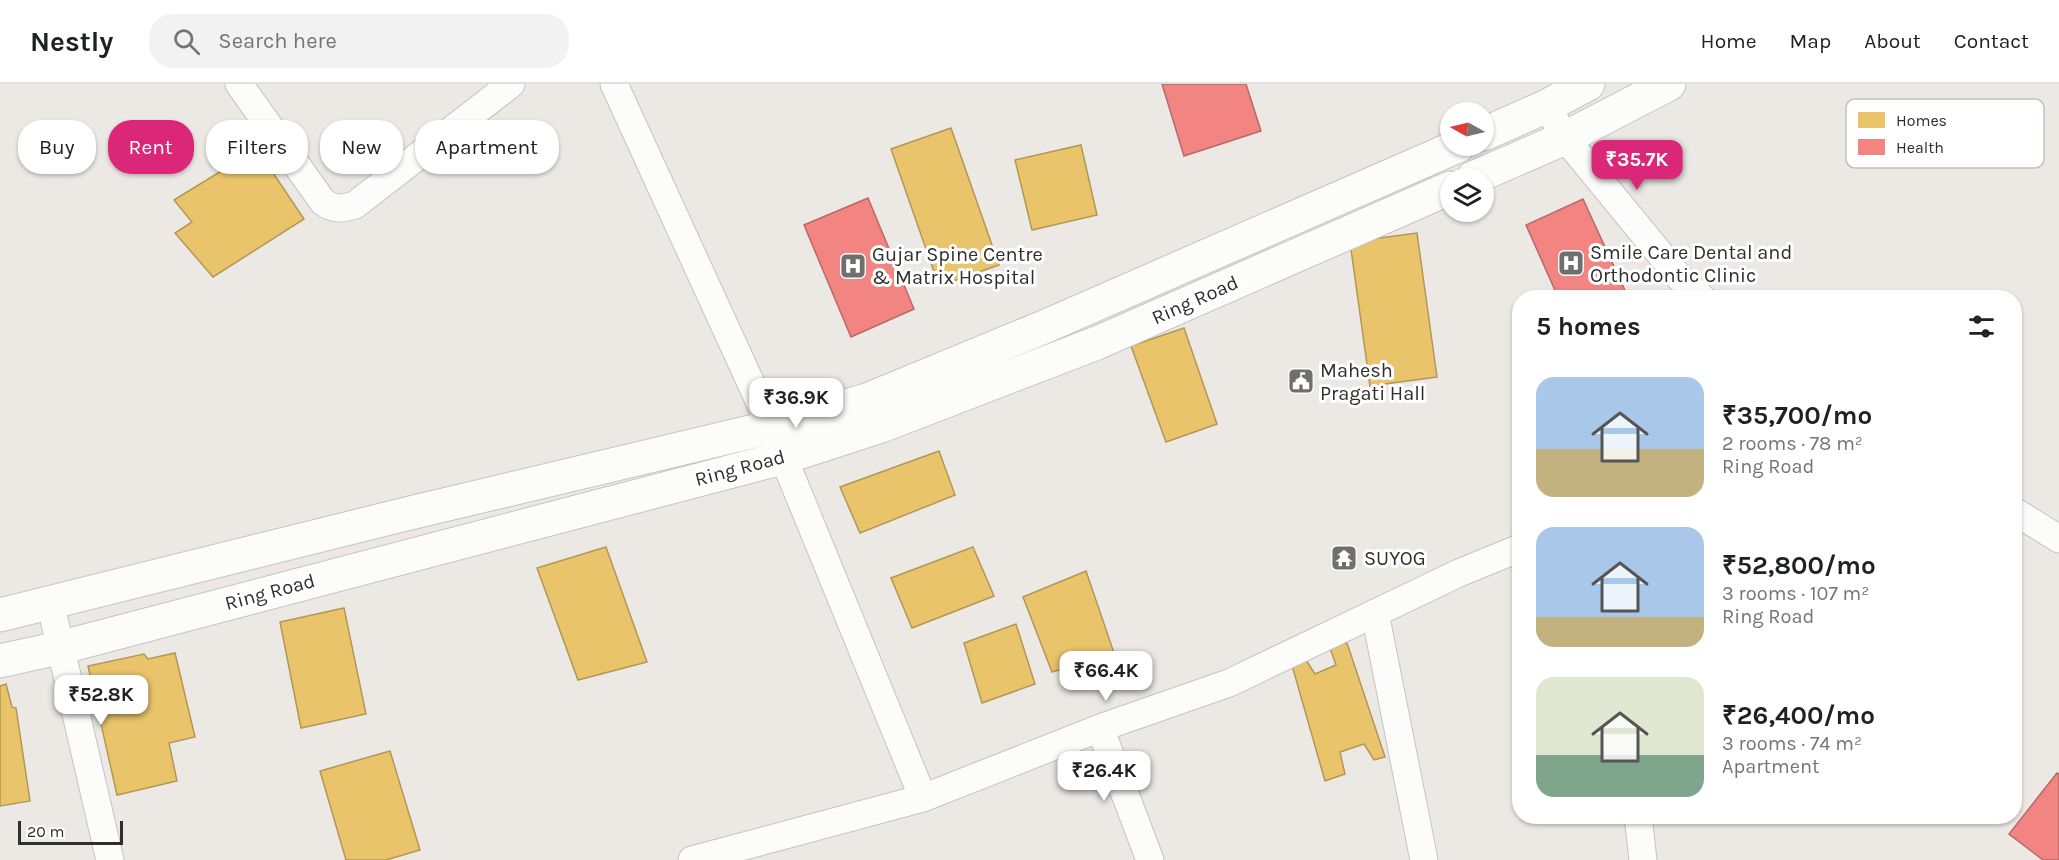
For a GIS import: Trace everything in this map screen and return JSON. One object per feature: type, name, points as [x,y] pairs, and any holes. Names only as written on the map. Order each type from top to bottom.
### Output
[{"type":"main road","points":[[1494,130],[1547,106],[1588,84]]},
{"type":"main road","points":[[1494,169],[1565,138],[1669,84]]},
{"type":"main road","points":[[0,615],[406,514],[771,427],[867,400],[1033,332],[1440,154]]},
{"type":"main road","name":"Ring Road","points":[[0,661],[59,648],[782,458],[881,426],[1097,343],[1440,192]]},
{"type":"street","points":[[239,84],[323,201],[330,207],[342,209],[355,206],[511,84]]},
{"type":"street","points":[[614,84],[771,427],[923,798]]},
{"type":"street","points":[[1547,106],[1565,138],[1680,278],[1693,290]]},
{"type":"street","points":[[2022,516],[2059,539]]},
{"type":"street","points":[[692,860],[923,798],[1100,728],[1229,683],[1459,573],[1512,551]]},
{"type":"street","points":[[50,602],[110,860]]},
{"type":"street","points":[[1375,613],[1424,860]]},
{"type":"street","points":[[1100,728],[1150,860]]},
{"type":"street","points":[[1639,824],[1644,860]]},
{"type":"building: Homes","points":[[951,128],[999,265],[939,286],[891,149]]},
{"type":"building: Homes","points":[[1081,145],[1097,215],[1032,230],[1015,160]]},
{"type":"building: Homes","points":[[216,174],[274,174],[304,219],[213,277],[175,233],[192,222],[174,200]]},
{"type":"building: Homes","points":[[1417,233],[1437,377],[1370,386],[1350,242]]},
{"type":"building: Homes","points":[[1184,328],[1217,424],[1166,442],[1131,346]]},
{"type":"building: Homes","points":[[939,451],[955,495],[860,533],[840,487]]},
{"type":"building: Homes","points":[[606,547],[647,662],[578,680],[537,568]]},
{"type":"building: Homes","points":[[973,547],[994,596],[912,628],[891,578]]},
{"type":"building: Homes","points":[[1086,571],[1114,653],[1052,672],[1023,597]]},
{"type":"building: Homes","points":[[344,608],[366,714],[301,728],[280,622]]},
{"type":"building: Homes","points":[[1016,624],[1035,684],[982,703],[964,643]]},
{"type":"building: Homes","points":[[1347,643],[1385,757],[1374,760],[1364,744],[1340,752],[1345,774],[1325,781],[1291,662],[1306,660],[1315,674],[1336,665],[1329,645]]},
{"type":"building: Homes","points":[[175,653],[195,737],[169,743],[177,781],[117,795],[88,666],[144,654],[148,659]]},
{"type":"building: Homes","points":[[6,684],[12,707],[16,708],[30,801],[0,806],[0,686]]},
{"type":"building: Homes","points":[[390,751],[420,850],[386,860],[346,860],[320,771]]},
{"type":"building: Health","points":[[1162,84],[1246,84],[1261,131],[1184,156]]},
{"type":"building: Health","points":[[868,198],[914,309],[851,337],[804,225]]},
{"type":"building: Health","points":[[1583,199],[1625,290],[1555,290],[1526,225]]},
{"type":"building: Health","points":[[2057,773],[2059,774],[2059,860],[2043,860],[2009,834],[2017,824],[2022,824],[2022,817]]},
{"type":"place","name":"Smile Care Dental and Orthodontic Clinic","points":[[1571,263]]},
{"type":"place","name":"Gujar Spine Centre & Matrix Hospital","points":[[853,266]]},
{"type":"place","name":"Mahesh Pragati Hall","points":[[1301,381]]},
{"type":"place","name":"SUYOG","points":[[1344,558]]}]
